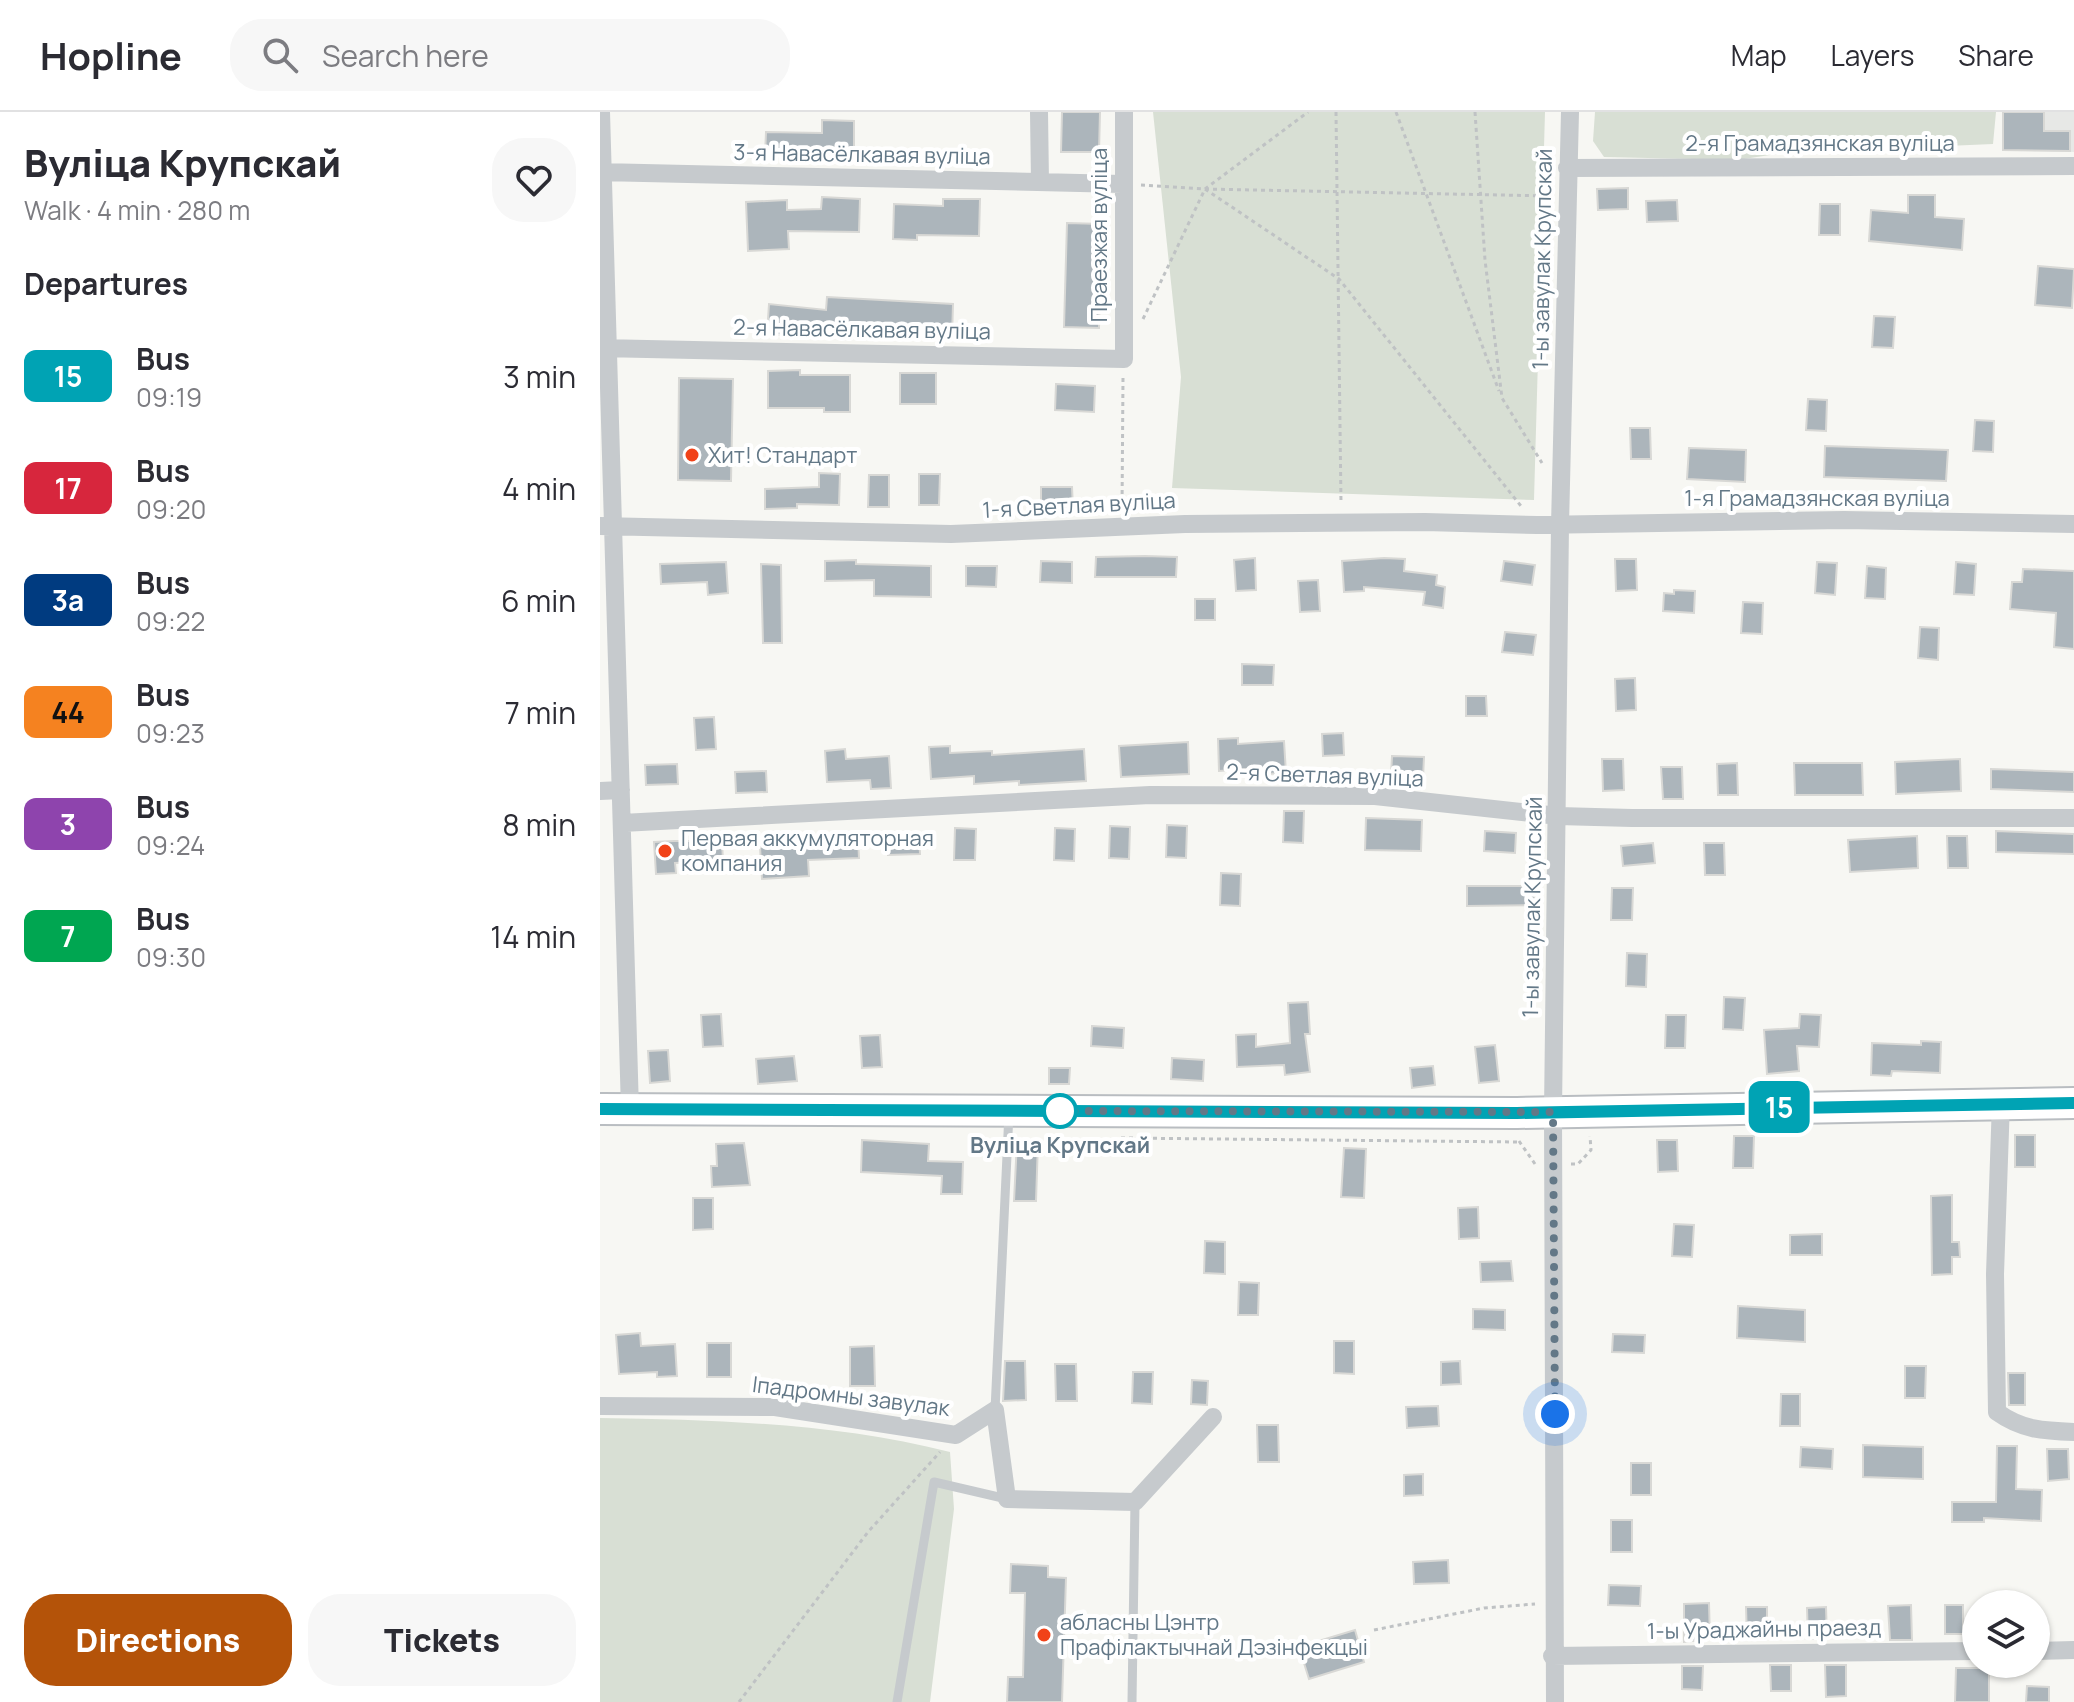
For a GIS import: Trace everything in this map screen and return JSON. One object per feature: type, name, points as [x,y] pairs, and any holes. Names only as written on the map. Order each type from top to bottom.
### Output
[{"type":"main road","points":[[600,1109],[1553,1112],[2074,1103]]},
{"type":"street","points":[[601,112],[606,525],[621,790],[630,1110]]},
{"type":"street","points":[[1039,112],[1040,182]]},
{"type":"street","name":"Праезжая вуліца","points":[[1124,112],[1124,359]]},
{"type":"street","name":"1-ы завулак Крупскай","points":[[1555,1702],[1552,1656],[1555,1602],[1553,1112],[1560,493],[1570,112]]},
{"type":"street","name":"2-я Грамадзянская вуліца","points":[[1567,168],[2074,166]]},
{"type":"street","name":"3-я Навасёлкавая вуліца","points":[[601,172],[1122,184]]},
{"type":"street","name":"2-я Навасёлкавая вуліца","points":[[604,348],[1124,359]]},
{"type":"street","name":"1-я Грамадзянская вуліца","points":[[1560,525],[1844,520],[2074,524]]},
{"type":"street","name":"1-я Светлая вуліца","points":[[606,525],[951,534],[1341,524],[1560,525]]},
{"type":"street","points":[[600,791],[621,790]]},
{"type":"street","name":"2-я Светлая вуліца","points":[[622,823],[1150,795],[1375,796],[1558,816],[2074,818]]},
{"type":"street","points":[[2001,1102],[1995,1377],[1997,1412],[2014,1424],[2038,1431],[2074,1432]]},
{"type":"street","name":"Іпадромны завулак","points":[[600,1406],[775,1407],[956,1435],[995,1410]]},
{"type":"street","points":[[995,1410],[1007,1499],[1135,1502],[1213,1417]]},
{"type":"street","points":[[2050,1651],[2074,1650]]},
{"type":"street","name":"1-ы Ураджайны праезд","points":[[1552,1656],[1962,1651]]},
{"type":"lane","points":[[995,1410],[1009,1111]]},
{"type":"lane","points":[[897,1702],[934,1482],[1007,1499]]},
{"type":"lane","points":[[1132,1702],[1135,1502]]},
{"type":"path","points":[[1122,528],[1124,359],[1205,189],[1308,112]]},
{"type":"path","points":[[1336,112],[1341,524]]},
{"type":"path","points":[[1396,112],[1502,398],[1560,493]]},
{"type":"path","points":[[1475,112],[1502,398]]},
{"type":"path","points":[[1122,184],[1205,189],[1567,196]]},
{"type":"path","points":[[1205,189],[1339,279],[1537,525]]},
{"type":"path","points":[[1120,1138],[1519,1142]]},
{"type":"path","points":[[739,1702],[868,1532],[956,1435]]},
{"type":"path","points":[[1374,1630],[1484,1608],[1555,1602]]},
{"type":"shaded area","points":[[1153,112],[1545,112],[1534,500],[1172,488],[1181,377]]},
{"type":"shaded area","points":[[1595,112],[1996,112],[1993,144],[1784,153],[1737,160],[1604,157],[1593,141]]},
{"type":"shaded area","points":[[2003,112],[2074,112],[2074,152],[2003,150]]},
{"type":"shaded area","points":[[600,1418],[732,1422],[820,1429],[950,1452],[954,1509],[930,1702],[600,1702]]},
{"type":"building","points":[[1062,112],[1100,112],[1099,152],[1061,152]]},
{"type":"building","points":[[2003,112],[2044,112],[2044,131],[2070,131],[2070,151],[2003,150]]},
{"type":"building","points":[[822,120],[854,121],[854,157],[765,155],[766,132],[822,133]]},
{"type":"building","points":[[1628,188],[1628,209],[1598,210],[1597,189]]},
{"type":"building","points":[[1908,195],[1935,195],[1935,217],[1964,219],[1962,250],[1869,241],[1871,210],[1908,213]]},
{"type":"building","points":[[822,197],[860,199],[859,232],[788,231],[789,249],[748,251],[746,202],[787,200],[787,210],[821,209]]},
{"type":"building","points":[[943,199],[980,199],[979,236],[917,235],[917,240],[893,239],[894,204],[943,206]]},
{"type":"building","points":[[1677,200],[1678,221],[1647,222],[1646,201]]},
{"type":"building","points":[[1820,204],[1840,204],[1840,235],[1819,235]]},
{"type":"building","points":[[1067,223],[1102,224],[1099,328],[1064,327]]},
{"type":"building","points":[[2038,266],[2074,269],[2072,308],[2035,305]]},
{"type":"building","points":[[827,297],[953,304],[952,337],[803,327],[802,337],[767,334],[769,304],[826,310]]},
{"type":"building","points":[[1874,316],[1895,317],[1893,348],[1872,347]]},
{"type":"building","points":[[800,370],[800,375],[850,375],[850,412],[824,412],[824,408],[768,408],[768,371]]},
{"type":"building","points":[[900,373],[936,373],[936,404],[900,404]]},
{"type":"building","points":[[679,378],[733,379],[731,481],[678,480]]},
{"type":"building","points":[[1056,384],[1095,386],[1094,412],[1055,410]]},
{"type":"building","points":[[1808,399],[1827,400],[1826,431],[1806,430]]},
{"type":"building","points":[[1975,420],[1994,421],[1993,452],[1973,451]]},
{"type":"building","points":[[1630,428],[1650,428],[1651,459],[1631,459]]},
{"type":"building","points":[[1825,446],[1948,450],[1946,481],[1824,477]]},
{"type":"building","points":[[1689,448],[1746,450],[1745,482],[1687,479]]},
{"type":"building","points":[[819,473],[840,474],[839,505],[797,504],[797,508],[765,509],[765,489],[819,487]]},
{"type":"building","points":[[919,474],[940,474],[939,505],[919,505]]},
{"type":"building","points":[[869,475],[889,475],[889,507],[868,507]]},
{"type":"building","points":[[1041,487],[1072,487],[1073,508],[1041,508]]},
{"type":"building","points":[[1096,557],[1177,557],[1176,577],[1095,577]]},
{"type":"building","points":[[1255,558],[1256,590],[1236,591],[1234,560]]},
{"type":"building","points":[[1405,559],[1404,571],[1437,575],[1436,585],[1445,587],[1443,608],[1423,605],[1425,592],[1364,587],[1364,591],[1344,592],[1342,561]]},
{"type":"building","points":[[1615,559],[1636,559],[1637,590],[1616,591]]},
{"type":"building","points":[[856,560],[856,564],[931,566],[931,597],[874,596],[874,580],[825,581],[825,561]]},
{"type":"building","points":[[1041,561],[1072,562],[1072,583],[1040,582]]},
{"type":"building","points":[[1504,561],[1535,565],[1532,585],[1501,581]]},
{"type":"building","points":[[726,562],[728,593],[708,595],[707,582],[661,584],[660,564]]},
{"type":"building","points":[[1817,562],[1837,563],[1835,595],[1815,593]]},
{"type":"building","points":[[1956,562],[1976,564],[1974,595],[1954,594]]},
{"type":"building","points":[[761,564],[781,565],[782,643],[763,643]]},
{"type":"building","points":[[966,566],[997,566],[996,587],[966,586]]},
{"type":"building","points":[[1867,566],[1886,568],[1885,599],[1865,598]]},
{"type":"building","points":[[2023,569],[2074,571],[2074,649],[2054,647],[2056,613],[2010,609],[2012,582],[2022,582]]},
{"type":"building","points":[[1318,580],[1320,611],[1300,612],[1298,581]]},
{"type":"building","points":[[1674,590],[1695,591],[1694,613],[1663,611],[1664,593],[1674,594]]},
{"type":"building","points":[[1195,599],[1215,599],[1215,620],[1195,620]]},
{"type":"building","points":[[1743,602],[1763,603],[1762,634],[1741,633]]},
{"type":"building","points":[[1920,627],[1939,628],[1938,660],[1918,658]]},
{"type":"building","points":[[1505,632],[1536,635],[1533,655],[1502,652]]},
{"type":"building","points":[[1242,664],[1274,665],[1273,685],[1242,685]]},
{"type":"building","points":[[1635,678],[1636,710],[1616,711],[1615,679]]},
{"type":"building","points":[[1466,696],[1486,696],[1487,716],[1466,716]]},
{"type":"building","points":[[714,717],[716,749],[696,750],[694,718]]},
{"type":"building","points":[[1343,733],[1344,755],[1323,756],[1322,734]]},
{"type":"building","points":[[1238,738],[1238,744],[1284,741],[1286,773],[1265,774],[1265,768],[1219,771],[1218,739]]},
{"type":"building","points":[[1188,742],[1189,774],[1121,777],[1119,746]]},
{"type":"building","points":[[950,746],[950,753],[992,751],[992,755],[1084,749],[1086,781],[1019,785],[1019,781],[974,784],[974,776],[931,779],[929,747]]},
{"type":"building","points":[[845,749],[846,759],[889,756],[891,788],[871,789],[870,780],[827,782],[825,751]]},
{"type":"building","points":[[1392,756],[1424,757],[1423,778],[1391,776]]},
{"type":"building","points":[[1602,759],[1623,759],[1624,790],[1603,791]]},
{"type":"building","points":[[1960,759],[1961,791],[1896,794],[1895,762]]},
{"type":"building","points":[[1737,763],[1738,795],[1718,795],[1717,764]]},
{"type":"building","points":[[1794,763],[1862,763],[1863,795],[1795,795]]},
{"type":"building","points":[[677,764],[678,784],[646,785],[645,765]]},
{"type":"building","points":[[1661,767],[1682,767],[1683,799],[1663,799]]},
{"type":"building","points":[[1991,769],[2074,772],[2074,792],[1991,789]]},
{"type":"building","points":[[766,771],[767,792],[736,793],[735,772]]},
{"type":"building","points":[[1284,811],[1304,811],[1303,843],[1283,842]]},
{"type":"building","points":[[1366,818],[1422,820],[1421,851],[1365,850]]},
{"type":"building","points":[[1167,825],[1187,826],[1186,858],[1166,857]]},
{"type":"building","points":[[1110,826],[1130,827],[1129,859],[1109,858]]},
{"type":"building","points":[[955,828],[976,829],[975,860],[954,860]]},
{"type":"building","points":[[1055,828],[1075,829],[1074,861],[1054,860]]},
{"type":"building","points":[[1485,831],[1516,833],[1515,853],[1484,851]]},
{"type":"building","points":[[1996,831],[2074,834],[2074,854],[1996,852]]},
{"type":"building","points":[[888,834],[919,834],[920,854],[888,855]]},
{"type":"building","points":[[1917,836],[1918,868],[1850,872],[1848,840]]},
{"type":"building","points":[[1947,836],[1967,836],[1968,868],[1948,868]]},
{"type":"building","points":[[858,838],[859,858],[808,860],[809,876],[762,879],[760,847]]},
{"type":"building","points":[[722,841],[723,861],[675,863],[676,873],[656,874],[654,842]]},
{"type":"building","points":[[1653,843],[1655,863],[1623,866],[1621,846]]},
{"type":"building","points":[[1704,843],[1724,843],[1725,875],[1705,875]]},
{"type":"building","points":[[1221,873],[1241,874],[1240,906],[1220,905]]},
{"type":"building","points":[[1467,886],[1534,886],[1535,905],[1467,906]]},
{"type":"building","points":[[1612,888],[1633,888],[1632,920],[1611,920]]},
{"type":"building","points":[[1627,953],[1647,954],[1646,987],[1626,986]]},
{"type":"building","points":[[1724,997],[1745,998],[1743,1030],[1723,1029]]},
{"type":"building","points":[[1308,1002],[1310,1034],[1305,1034],[1310,1072],[1285,1075],[1284,1065],[1237,1067],[1236,1035],[1256,1034],[1256,1047],[1290,1043],[1288,1003]]},
{"type":"building","points":[[721,1014],[723,1046],[703,1047],[701,1015]]},
{"type":"building","points":[[1800,1014],[1821,1015],[1819,1047],[1797,1046],[1799,1071],[1767,1074],[1764,1030],[1799,1028]]},
{"type":"building","points":[[1666,1015],[1686,1015],[1685,1048],[1665,1048]]},
{"type":"building","points":[[1092,1026],[1124,1028],[1123,1048],[1091,1046]]},
{"type":"building","points":[[880,1035],[882,1067],[862,1068],[860,1036]]},
{"type":"building","points":[[1921,1041],[1941,1042],[1940,1073],[1892,1071],[1891,1076],[1871,1075],[1872,1043],[1921,1045]]},
{"type":"building","points":[[1495,1045],[1499,1081],[1479,1083],[1475,1047]]},
{"type":"building","points":[[668,1050],[670,1081],[650,1083],[648,1051]]},
{"type":"building","points":[[794,1056],[797,1081],[758,1084],[756,1059]]},
{"type":"building","points":[[1172,1058],[1204,1060],[1203,1081],[1171,1079]]},
{"type":"building","points":[[1433,1066],[1435,1085],[1412,1088],[1410,1068]]},
{"type":"building","points":[[1049,1068],[1070,1068],[1069,1084],[1049,1084]]},
{"type":"building","points":[[2015,1135],[2035,1135],[2035,1167],[2015,1167]]},
{"type":"building","points":[[1734,1136],[1754,1136],[1753,1168],[1733,1168]]},
{"type":"building","points":[[862,1140],[929,1144],[928,1161],[963,1162],[962,1194],[941,1194],[942,1176],[861,1172]]},
{"type":"building","points":[[1657,1140],[1677,1140],[1678,1171],[1658,1172]]},
{"type":"building","points":[[1017,1141],[1038,1142],[1036,1201],[1014,1201]]},
{"type":"building","points":[[744,1143],[750,1185],[712,1187],[711,1166],[717,1166],[716,1144]]},
{"type":"building","points":[[1344,1148],[1366,1149],[1364,1198],[1341,1197]]},
{"type":"building","points":[[1952,1195],[1952,1242],[1959,1242],[1960,1257],[1952,1257],[1952,1274],[1932,1275],[1931,1196]]},
{"type":"building","points":[[693,1198],[713,1198],[713,1229],[693,1230]]},
{"type":"building","points":[[1478,1207],[1479,1238],[1459,1239],[1458,1208]]},
{"type":"building","points":[[1674,1224],[1694,1225],[1692,1257],[1672,1256]]},
{"type":"building","points":[[1822,1234],[1822,1255],[1790,1255],[1790,1235]]},
{"type":"building","points":[[1205,1241],[1225,1242],[1225,1274],[1204,1273]]},
{"type":"building","points":[[1511,1261],[1513,1281],[1481,1282],[1480,1262]]},
{"type":"building","points":[[1239,1282],[1259,1283],[1258,1315],[1238,1315]]},
{"type":"building","points":[[1738,1306],[1805,1310],[1805,1342],[1737,1338]]},
{"type":"building","points":[[1473,1309],[1505,1310],[1505,1330],[1473,1329]]},
{"type":"building","points":[[640,1333],[641,1346],[675,1344],[677,1376],[657,1377],[657,1372],[619,1374],[616,1335]]},
{"type":"building","points":[[1613,1334],[1645,1335],[1644,1353],[1612,1352]]},
{"type":"building","points":[[1334,1341],[1354,1341],[1354,1374],[1334,1373]]},
{"type":"building","points":[[707,1343],[731,1343],[731,1377],[707,1377]]},
{"type":"building","points":[[874,1346],[875,1386],[850,1386],[850,1347]]},
{"type":"building","points":[[1005,1361],[1025,1361],[1026,1400],[1003,1401]]},
{"type":"building","points":[[1460,1361],[1461,1384],[1441,1385],[1441,1362]]},
{"type":"building","points":[[1055,1364],[1076,1364],[1077,1401],[1056,1401]]},
{"type":"building","points":[[1905,1366],[1926,1366],[1925,1398],[1905,1398]]},
{"type":"building","points":[[1133,1372],[1153,1372],[1152,1404],[1132,1403]]},
{"type":"building","points":[[2008,1373],[2025,1373],[2025,1405],[2009,1405]]},
{"type":"building","points":[[1192,1380],[1208,1381],[1207,1405],[1191,1404]]},
{"type":"building","points":[[1781,1394],[1800,1394],[1800,1426],[1780,1426]]},
{"type":"building","points":[[1438,1406],[1439,1426],[1407,1428],[1406,1407]]},
{"type":"building","points":[[1257,1425],[1278,1425],[1279,1462],[1258,1462]]},
{"type":"building","points":[[1863,1445],[1923,1447],[1923,1479],[1863,1477]]},
{"type":"building","points":[[1997,1446],[2017,1446],[2016,1489],[2042,1490],[2041,1521],[1984,1518],[1984,1522],[1952,1522],[1952,1502],[1996,1502]]},
{"type":"building","points":[[1801,1447],[1833,1449],[1832,1469],[1800,1467]]},
{"type":"building","points":[[2047,1449],[2068,1449],[2069,1479],[2048,1481]]},
{"type":"building","points":[[1631,1463],[1651,1463],[1651,1495],[1631,1495]]},
{"type":"building","points":[[1423,1474],[1423,1495],[1404,1496],[1404,1475]]},
{"type":"building","points":[[1611,1520],[1632,1520],[1632,1552],[1611,1552]]},
{"type":"building","points":[[1448,1560],[1449,1583],[1414,1584],[1413,1562]]},
{"type":"building","name":"абласны Цэнтр Прафілактычнай Дэзінфекцыі","points":[[1011,1564],[1048,1566],[1048,1577],[1066,1578],[1062,1702],[1007,1702],[1008,1677],[1023,1677],[1025,1593],[1010,1593]]},
{"type":"building","points":[[1609,1585],[1641,1586],[1640,1606],[1608,1605]]},
{"type":"building","points":[[1709,1603],[1710,1639],[1684,1642],[1684,1604]]},
{"type":"building","points":[[1911,1605],[1912,1640],[1890,1640],[1888,1606]]},
{"type":"building","points":[[1945,1605],[1962,1605],[1962,1634],[1945,1634]]},
{"type":"building","points":[[1746,1607],[1767,1607],[1767,1639],[1747,1639]]},
{"type":"building","points":[[1826,1607],[1827,1638],[1808,1639],[1807,1608]]},
{"type":"building","points":[[1355,1630],[1364,1662],[1309,1679],[1299,1647]]},
{"type":"building","points":[[1770,1665],[1791,1665],[1791,1691],[1771,1691]]},
{"type":"building","points":[[1825,1665],[1846,1665],[1846,1696],[1826,1697]]},
{"type":"building","points":[[1682,1666],[1703,1666],[1702,1690],[1682,1689]]},
{"type":"building","points":[[1956,1668],[1962,1668],[1962,1678],[1989,1678],[1989,1702],[1955,1702]]},
{"type":"building","points":[[2027,1686],[2049,1687],[2049,1702],[2026,1702]]},
{"type":"bus line","name":"15","points":[[600,1109],[1517,1113],[2074,1103]]},
{"type":"place","name":"Хит! Стандарт","points":[[692,455]]},
{"type":"place","name":"Первая аккумуляторная компания","points":[[665,851]]},
{"type":"place","name":"Вуліца Крупскай","points":[[1060,1111]]},
{"type":"place","name":"абласны Цэнтр Прафілактычнай Дэзінфекцыі","points":[[1044,1635]]},
{"type":"route","points":[[1060,1111],[1553,1112],[1555,1414]]}]
